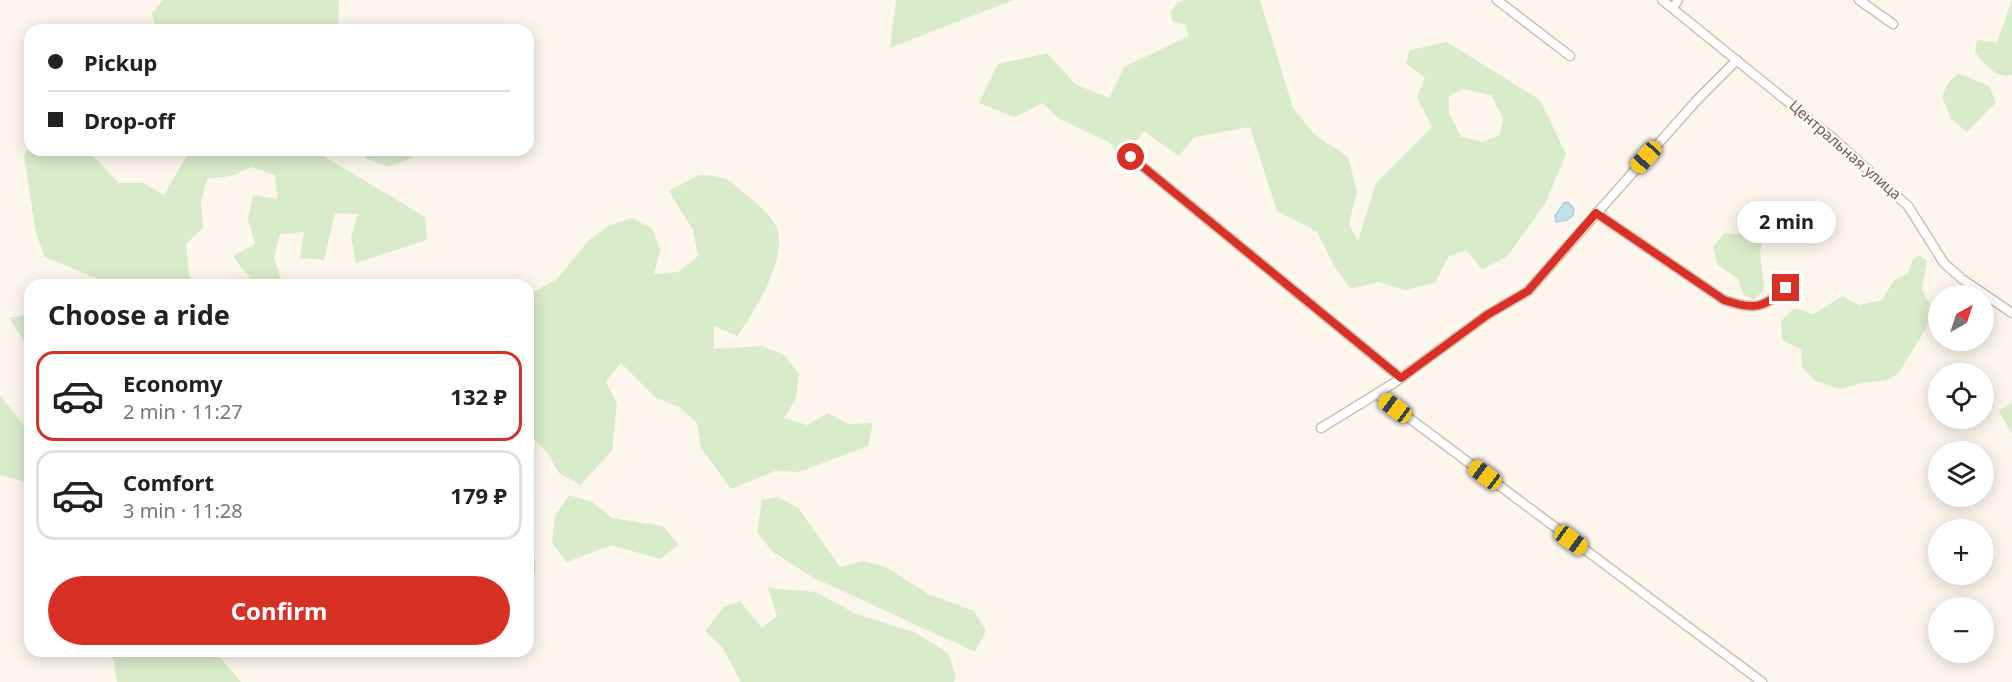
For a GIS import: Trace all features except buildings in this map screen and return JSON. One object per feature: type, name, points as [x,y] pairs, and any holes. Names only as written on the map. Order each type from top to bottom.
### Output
[{"type":"street","points":[[1497,0],[1570,56]]},
{"type":"street","name":"Центральная улица","points":[[1662,0],[1794,104],[1908,206],[1944,263],[1962,279],[2012,313]]},
{"type":"street","points":[[1673,8],[1678,0]]},
{"type":"street","points":[[1859,0],[1893,24]]},
{"type":"street","points":[[1322,428],[1401,378],[1487,315],[1528,291],[1697,100],[1737,60]]},
{"type":"street","points":[[1131,157],[1401,378]]},
{"type":"street","points":[[1596,213],[1724,300],[1737,304],[1761,306],[1771,302],[1786,288]]},
{"type":"street","points":[[1377,394],[1762,682]]},
{"type":"green space","points":[[163,0],[339,0],[338,24],[155,24],[152,13]]},
{"type":"green space","points":[[896,0],[1013,0],[890,48]]},
{"type":"green space","points":[[1184,0],[1260,0],[1293,108],[1314,134],[1348,157],[1357,191],[1349,224],[1358,241],[1376,183],[1432,127],[1417,97],[1425,78],[1406,63],[1410,50],[1447,42],[1540,100],[1566,154],[1545,204],[1507,257],[1482,269],[1466,250],[1448,257],[1435,283],[1405,290],[1378,282],[1351,289],[1334,266],[1317,232],[1277,211],[1250,127],[1194,137],[1179,156],[1144,131],[1128,153],[1116,151],[1109,142],[1059,119],[1043,103],[1015,117],[979,103],[998,64],[1047,53],[1075,84],[1109,98],[1124,67],[1189,36],[1185,25],[1173,22],[1170,13],[1177,3]],"holes":[[[1463,89],[1491,95],[1503,118],[1500,135],[1482,142],[1461,137],[1449,113],[1449,96]]]},
{"type":"green space","points":[[2012,0],[2012,75],[2006,76],[1991,70],[1975,52],[1977,40],[1997,42]]},
{"type":"green space","points":[[1958,73],[1989,86],[1996,102],[1967,132],[1951,119],[1942,96],[1949,82]]},
{"type":"green space","points":[[24,156],[93,156],[119,183],[143,183],[164,195],[187,156],[324,156],[425,217],[427,240],[356,263],[351,237],[358,214],[335,213],[324,260],[300,258],[304,232],[280,234],[274,257],[281,279],[250,279],[233,256],[255,244],[248,219],[253,195],[278,199],[275,175],[252,167],[231,176],[207,179],[201,202],[203,228],[186,244],[189,279],[98,279],[45,257],[36,234]]},
{"type":"green space","points":[[364,156],[412,156],[389,167]]},
{"type":"green space","points":[[699,175],[717,176],[733,183],[768,215],[776,226],[779,238],[778,252],[768,283],[761,299],[737,336],[714,326],[714,349],[762,346],[784,355],[799,374],[796,398],[784,418],[807,425],[828,413],[849,424],[873,423],[868,446],[799,472],[775,471],[731,489],[701,448],[697,423],[679,407],[656,398],[621,363],[606,381],[617,404],[612,451],[580,485],[559,473],[547,452],[534,440],[534,292],[557,279],[588,241],[608,226],[631,218],[652,228],[660,250],[654,274],[678,272],[698,256],[693,230],[669,191]]},
{"type":"green space","points":[[1724,233],[1756,235],[1764,239],[1760,250],[1764,290],[1754,300],[1743,294],[1738,279],[1718,265],[1713,247]]},
{"type":"green space","points":[[1919,255],[1927,261],[1922,290],[1928,301],[1928,322],[1898,374],[1887,380],[1861,383],[1841,389],[1815,381],[1802,367],[1801,350],[1782,340],[1781,321],[1794,308],[1813,314],[1843,296],[1859,305],[1882,300],[1894,280],[1908,273],[1913,259]]},
{"type":"green space","points":[[24,315],[24,341],[9,318]]},
{"type":"green space","points":[[0,395],[24,426],[24,481],[0,475]]},
{"type":"green space","points":[[2012,402],[2012,434],[1999,411]]},
{"type":"green space","points":[[569,495],[592,502],[612,518],[663,526],[679,545],[660,559],[611,545],[567,562],[552,543],[555,516]]},
{"type":"green space","points":[[778,497],[798,508],[840,567],[863,561],[888,568],[928,594],[974,611],[986,631],[975,652],[814,578],[773,552],[757,533],[762,500]]},
{"type":"green space","points":[[768,588],[816,592],[854,613],[916,633],[948,653],[956,677],[954,682],[741,682],[723,648],[705,631],[724,607],[740,601],[762,628],[777,616]]},
{"type":"green space","points":[[113,657],[219,657],[241,682],[117,682]]},
{"type":"water","points":[[1568,202],[1574,209],[1573,215],[1567,220],[1556,222],[1555,216],[1564,203]]},
{"type":"route","points":[[1131,157],[1401,378],[1448,342],[1539,282],[1596,213],[1724,300],[1753,307],[1761,306],[1771,302],[1786,288]]}]
